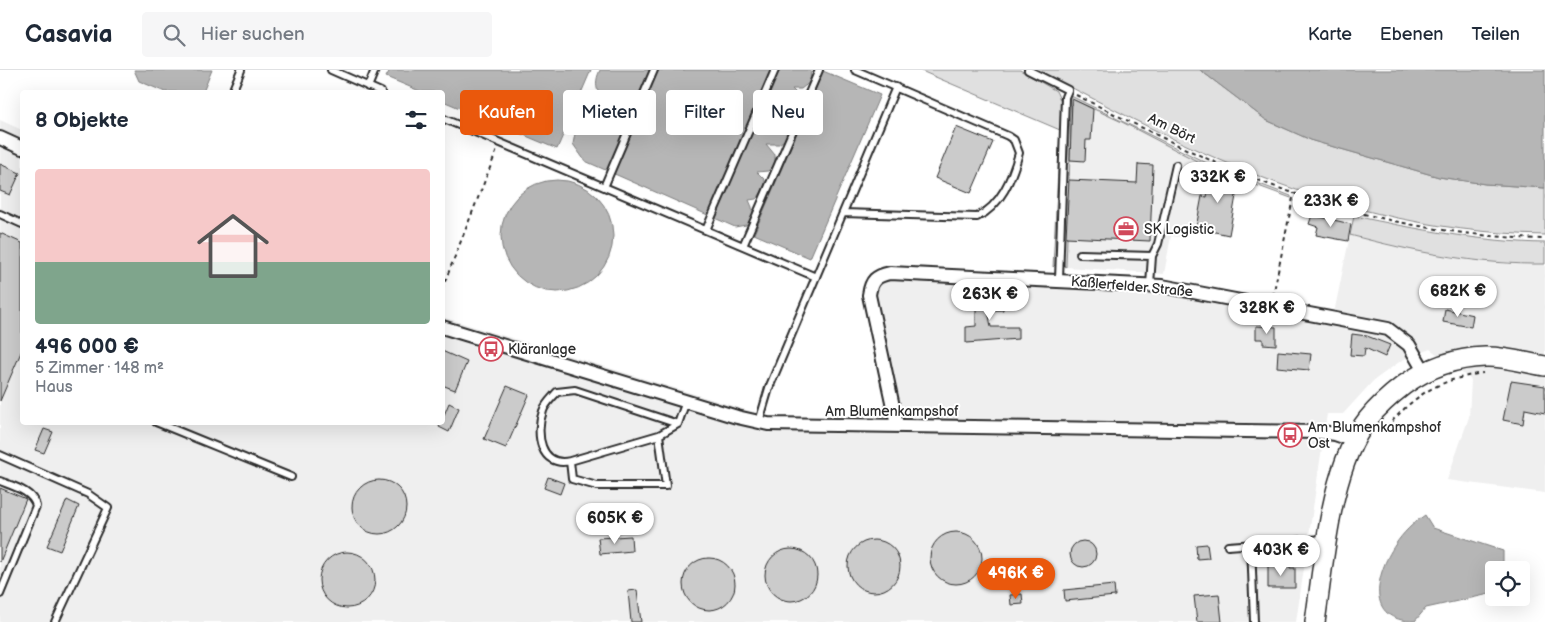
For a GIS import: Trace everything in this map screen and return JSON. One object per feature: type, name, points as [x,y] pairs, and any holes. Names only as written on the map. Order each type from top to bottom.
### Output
[{"type":"street","points":[[0,138],[20,147]]},
{"type":"street","name":"Kaßlerfelder Straße","points":[[897,425],[869,295],[874,280],[879,275],[890,273],[1150,285],[1271,306],[1388,329],[1400,336],[1409,345],[1424,371]]},
{"type":"street","name":"Am Blumenkampshof","points":[[445,327],[759,422],[810,426],[897,425],[1321,432],[1335,434],[1355,441]]},
{"type":"street","points":[[1315,622],[1337,491],[1355,441],[1368,419],[1385,400],[1424,371],[1457,360],[1487,357],[1545,366]]},
{"type":"lane","points":[[233,90],[241,70]]},
{"type":"lane","points":[[331,70],[376,90]]},
{"type":"lane","points":[[368,87],[375,70]]},
{"type":"lane","points":[[604,187],[654,70]]},
{"type":"lane","points":[[706,230],[775,70]]},
{"type":"lane","points":[[743,246],[819,70]]},
{"type":"lane","points":[[843,212],[978,217],[995,206],[1017,160],[1018,147],[1008,136],[855,70]]},
{"type":"lane","points":[[1028,70],[1068,90],[1065,97],[1059,280]]},
{"type":"lane","points":[[759,422],[769,388],[896,87]]},
{"type":"lane","points":[[445,119],[816,277]]},
{"type":"lane","points":[[1150,285],[1152,256],[1158,244],[1176,165]]},
{"type":"lane","points":[[0,214],[20,223]]},
{"type":"lane","points":[[1080,254],[1152,256]]},
{"type":"lane","points":[[678,424],[575,390],[557,392],[543,409],[538,429],[538,440],[548,457],[561,463],[570,461],[659,434],[678,424],[686,401]]},
{"type":"lane","points":[[163,425],[291,477]]},
{"type":"lane","points":[[570,461],[572,478],[597,486],[666,486],[659,434]]},
{"type":"lane","points":[[0,455],[88,494],[108,508],[55,622]]},
{"type":"lane","points":[[0,481],[28,494],[35,500],[36,506],[0,594]]},
{"type":"lane","points":[[1228,546],[1328,539]]},
{"type":"lane","points":[[1251,544],[1254,622]]},
{"type":"path","name":"Am Bört","points":[[1068,90],[1216,163],[1294,193],[1341,208],[1404,223],[1520,238],[1545,239]]},
{"type":"path","points":[[445,281],[500,143]]},
{"type":"path","points":[[1271,306],[1294,193]]},
{"type":"path","points":[[1368,419],[1384,430],[1400,412],[1433,386],[1464,376],[1486,372]]},
{"type":"shaded area","points":[[134,70],[212,70],[204,90],[160,90],[139,81]]},
{"type":"shaded area","points":[[390,70],[591,70],[582,90],[563,90],[563,135],[557,149],[524,135],[553,135],[553,90],[460,90],[460,108],[445,102],[445,90],[417,90],[386,77]]},
{"type":"shaded area","points":[[600,70],[811,70],[810,82],[801,89],[753,90],[753,135],[788,135],[788,137],[779,144],[766,144],[775,155],[775,164],[768,171],[757,172],[765,180],[764,190],[756,199],[749,200],[753,217],[746,225],[735,227],[585,161],[573,144],[575,135],[656,135],[656,90],[598,90],[597,77]]},
{"type":"shaded area","points":[[919,70],[1020,70],[1056,91],[1062,104],[1055,265],[1053,267],[1060,130]]},
{"type":"shaded area","points":[[1037,70],[1200,70],[1266,120],[1313,141],[1439,177],[1485,184],[1545,188],[1545,235],[1461,229],[1378,214],[1337,203],[1257,175],[1195,149]]},
{"type":"shaded area","points":[[1200,70],[1545,70],[1545,188],[1485,184],[1439,177],[1313,141],[1266,120]]},
{"type":"shaded area","points":[[823,71],[880,95],[810,258],[754,234],[796,135],[823,135],[823,90],[815,90]]},
{"type":"shaded area","points":[[1071,96],[1215,167],[1291,196],[1291,198],[1212,169],[1122,122],[1072,99],[1066,267],[1062,264]]},
{"type":"shaded area","points":[[1072,99],[1122,122],[1212,169],[1239,179],[1235,201],[1202,196],[1196,228],[1186,226],[1180,230],[1179,237],[1171,236],[1164,274],[1066,267]]},
{"type":"shaded area","points":[[0,120],[20,129],[20,425],[445,425],[445,318],[795,425],[896,425],[869,295],[879,275],[1162,286],[1333,318],[1350,235],[1392,246],[1507,264],[1545,264],[1545,493],[1447,480],[1469,417],[1471,380],[1430,349],[1402,360],[1373,381],[1343,414],[1327,414],[1296,622],[0,622]]},
{"type":"shaded area","points":[[557,180],[578,184],[597,196],[609,215],[613,236],[609,257],[597,276],[578,288],[557,292],[536,288],[517,276],[505,257],[501,236],[505,215],[517,196],[536,184]]},
{"type":"shaded area","points":[[1354,216],[1473,237],[1545,243],[1545,264],[1471,260],[1422,252],[1350,235]]},
{"type":"shaded area","points":[[1425,515],[1433,528],[1503,551],[1503,561],[1485,561],[1485,595],[1426,608],[1415,621],[1399,619],[1388,613],[1381,605],[1379,594],[1383,569],[1395,545]]},
{"type":"building","points":[[1072,99],[1093,109],[1091,140],[1086,140],[1085,161],[1070,160]]},
{"type":"building","points":[[956,127],[993,142],[971,193],[935,178]]},
{"type":"building","points":[[0,164],[20,173],[10,195],[0,191]]},
{"type":"building","points":[[1138,164],[1153,165],[1150,241],[1066,237],[1069,180],[1137,183]]},
{"type":"building","points":[[1212,169],[1239,179],[1229,235],[1196,228],[1202,196],[1207,197]]},
{"type":"building","points":[[1312,215],[1351,224],[1348,241],[1316,235],[1318,227],[1309,224]]},
{"type":"building","points":[[0,233],[20,242],[20,355],[0,401]]},
{"type":"building","points":[[995,289],[1007,289],[1007,300],[1003,300],[1003,310],[988,310],[991,327],[1018,327],[1018,339],[966,343],[966,327],[976,326],[976,296],[995,296]]},
{"type":"building","points":[[1445,309],[1473,315],[1471,327],[1443,322]]},
{"type":"building","points":[[1256,326],[1276,327],[1276,345],[1263,344],[1263,339],[1256,339]]},
{"type":"building","points":[[1352,334],[1367,336],[1390,345],[1385,357],[1365,348],[1364,356],[1350,355]]},
{"type":"building","points":[[1278,351],[1311,354],[1309,370],[1277,367]]},
{"type":"building","points":[[445,352],[467,362],[455,390],[445,386]]},
{"type":"building","points":[[1511,381],[1545,386],[1545,413],[1525,409],[1523,424],[1503,420]]},
{"type":"building","points":[[507,386],[529,395],[506,448],[484,439]]},
{"type":"building","points":[[449,403],[459,408],[449,432],[439,427],[440,425],[445,425],[445,413]]},
{"type":"building","points":[[44,429],[53,432],[44,453],[35,450]]},
{"type":"building","points":[[548,477],[564,483],[560,494],[544,488]]},
{"type":"building","points":[[379,480],[389,482],[398,488],[404,497],[406,507],[404,517],[398,526],[389,532],[379,534],[369,532],[360,526],[354,517],[352,507],[354,497],[360,488],[369,482]]},
{"type":"building","points":[[0,488],[26,499],[0,562]]},
{"type":"building","points":[[67,500],[79,506],[60,551],[47,546]]},
{"type":"building","points":[[956,532],[970,536],[978,544],[982,558],[978,572],[970,580],[956,584],[942,580],[934,572],[930,558],[934,544],[942,536]]},
{"type":"building","points":[[631,536],[632,551],[600,554],[598,538]]},
{"type":"building","points":[[874,540],[888,544],[896,552],[900,566],[896,580],[888,588],[874,592],[860,588],[852,580],[848,566],[852,552],[860,544]]},
{"type":"building","points":[[1083,541],[1092,545],[1096,554],[1092,563],[1083,567],[1074,563],[1070,554],[1074,545]]},
{"type":"building","points":[[1207,544],[1209,558],[1197,559],[1196,545]]},
{"type":"building","points":[[791,549],[805,553],[813,561],[817,575],[813,589],[805,597],[791,601],[777,597],[769,589],[765,575],[769,561],[777,553]]},
{"type":"building","points":[[347,552],[362,557],[370,565],[375,580],[370,595],[362,603],[347,608],[332,603],[324,595],[319,580],[324,565],[332,557]]},
{"type":"building","points":[[709,558],[719,560],[727,566],[733,574],[735,584],[733,594],[727,602],[719,608],[709,610],[699,608],[691,602],[685,594],[683,584],[685,574],[691,566],[699,560]]},
{"type":"building","points":[[1268,565],[1290,565],[1290,568],[1295,568],[1295,588],[1268,588]]},
{"type":"building","points":[[1114,585],[1115,596],[1065,601],[1064,590]]},
{"type":"building","points":[[637,590],[641,622],[631,622],[628,591]]},
{"type":"building","points":[[1022,594],[1023,604],[1011,605],[1010,595]]},
{"type":"building","points":[[1219,594],[1222,622],[1197,622],[1194,596]]},
{"type":"place","name":"SK Logistic","points":[[1126,229]]},
{"type":"place","name":"Kläranlage","points":[[491,349]]},
{"type":"place","name":"Am Blumenkampshof Ost","points":[[1290,435]]}]
